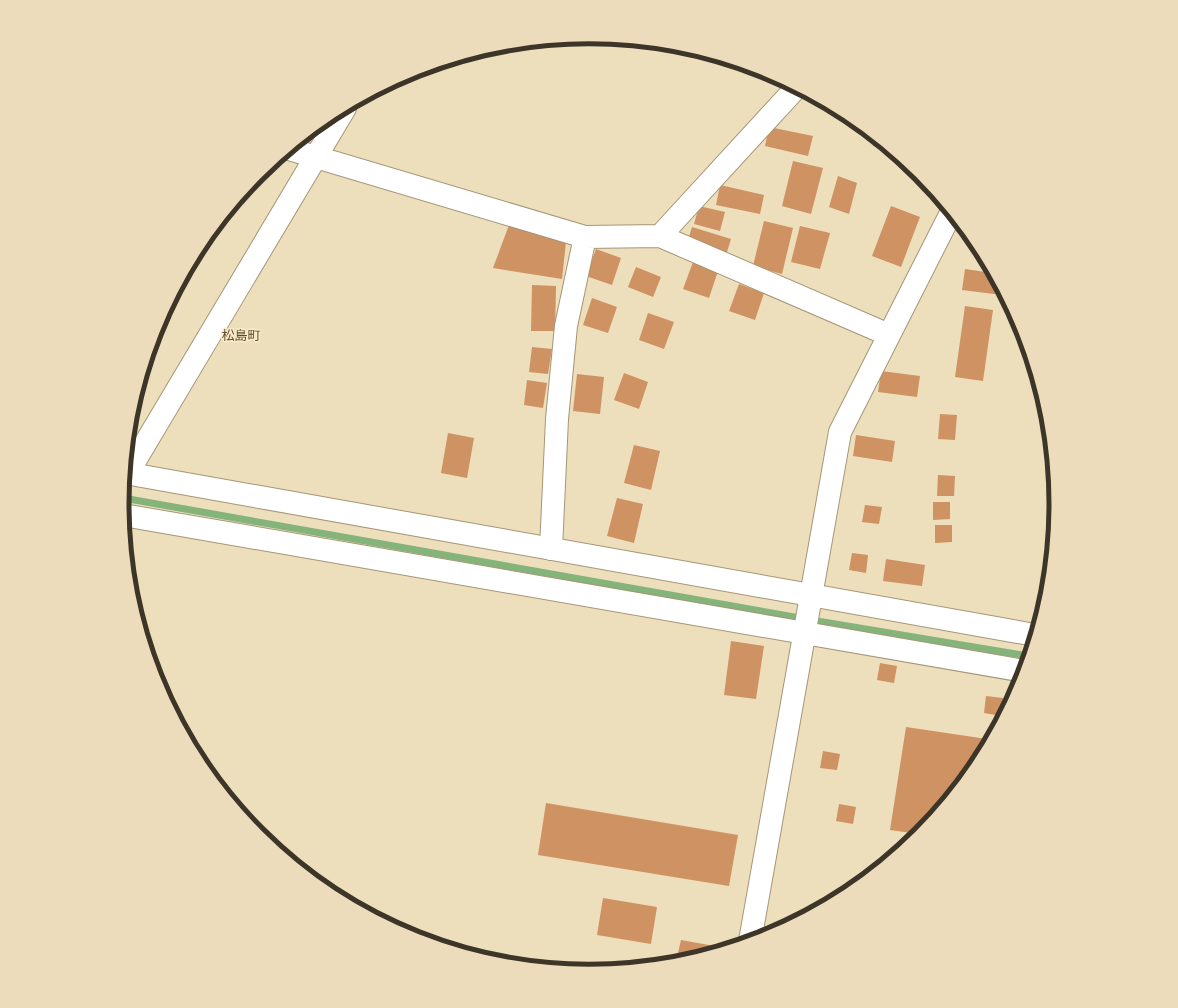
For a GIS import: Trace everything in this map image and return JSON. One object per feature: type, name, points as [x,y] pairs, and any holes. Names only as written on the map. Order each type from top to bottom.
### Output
[{"type":"street","points":[[660,236],[793,91]]},
{"type":"street","points":[[131,466],[339,119]]},
{"type":"street","points":[[295,151],[585,237],[660,236],[889,335]]},
{"type":"street","points":[[751,934],[840,432],[949,218]]},
{"type":"street","points":[[551,549],[556,419],[566,326],[585,237]]},
{"type":"street","points":[[130,475],[551,549],[1018,670]]},
{"type":"street","points":[[129,516],[808,616],[1030,635]]},
{"type":"building","points":[[769,127],[813,136],[808,156],[765,146]]},
{"type":"building","points":[[874,143],[880,148],[873,146]]},
{"type":"building","points":[[793,161],[823,168],[811,214],[782,206]]},
{"type":"building","points":[[838,176],[857,183],[849,214],[829,207]]},
{"type":"building","points":[[720,185],[764,195],[760,214],[716,205]]},
{"type":"building","points":[[699,206],[725,212],[720,231],[694,224]]},
{"type":"building","points":[[891,206],[920,217],[901,267],[872,256]]},
{"type":"building","points":[[764,221],[793,228],[782,274],[753,266]]},
{"type":"building","points":[[509,225],[566,242],[562,279],[493,268]]},
{"type":"building","points":[[800,226],[830,233],[820,269],[791,262]]},
{"type":"building","points":[[692,227],[731,239],[726,255],[687,243]]},
{"type":"building","points":[[596,249],[621,258],[612,285],[586,276]]},
{"type":"building","points":[[693,262],[718,271],[709,298],[683,289]]},
{"type":"building","points":[[636,267],[661,277],[653,297],[628,287]]},
{"type":"building","points":[[965,269],[986,272],[998,295],[962,290]]},
{"type":"building","points":[[739,284],[764,293],[755,320],[729,311]]},
{"type":"building","points":[[532,285],[556,286],[555,331],[531,331]]},
{"type":"building","points":[[592,298],[617,307],[608,333],[583,325]]},
{"type":"building","points":[[965,306],[993,310],[983,381],[955,377]]},
{"type":"building","points":[[648,313],[674,322],[664,349],[639,340]]},
{"type":"building","points":[[532,347],[552,349],[548,374],[529,372]]},
{"type":"building","points":[[881,371],[920,376],[917,397],[878,392]]},
{"type":"building","points":[[624,373],[648,382],[639,409],[614,400]]},
{"type":"building","points":[[577,374],[604,377],[600,414],[573,411]]},
{"type":"building","points":[[527,380],[547,383],[543,408],[524,405]]},
{"type":"building","points":[[940,414],[957,415],[955,440],[938,439]]},
{"type":"building","points":[[448,433],[474,438],[467,478],[441,473]]},
{"type":"building","points":[[856,435],[895,441],[892,462],[853,456]]},
{"type":"building","points":[[634,445],[660,451],[651,490],[624,483]]},
{"type":"building","points":[[938,475],[955,476],[954,496],[937,496]]},
{"type":"building","points":[[617,498],[643,504],[634,543],[607,536]]},
{"type":"building","points":[[933,502],[950,502],[950,519],[933,520]]},
{"type":"building","points":[[865,505],[882,507],[879,524],[862,522]]},
{"type":"building","points":[[935,525],[952,525],[952,542],[935,543]]},
{"type":"building","points":[[852,553],[868,555],[866,573],[849,570]]},
{"type":"building","points":[[886,559],[925,565],[922,586],[883,581]]},
{"type":"building","points":[[731,641],[764,646],[756,699],[724,695]]},
{"type":"building","points":[[880,663],[897,666],[894,683],[877,680]]},
{"type":"building","points":[[986,696],[1003,698],[1002,707],[997,715],[984,713]]},
{"type":"building","points":[[906,727],[984,739],[954,784],[914,829],[910,833],[890,830]]},
{"type":"building","points":[[823,751],[840,754],[837,770],[820,768]]},
{"type":"building","points":[[546,803],[738,835],[729,886],[538,855]]},
{"type":"building","points":[[839,804],[856,807],[853,824],[836,821]]},
{"type":"building","points":[[603,898],[657,907],[651,944],[597,935]]},
{"type":"building","points":[[681,940],[715,946],[708,948],[678,955]]},
{"type":"waterway","points":[[129,499],[817,621],[1024,655]]},
{"type":"district","name":"松島町","points":[[241,335]]}]
